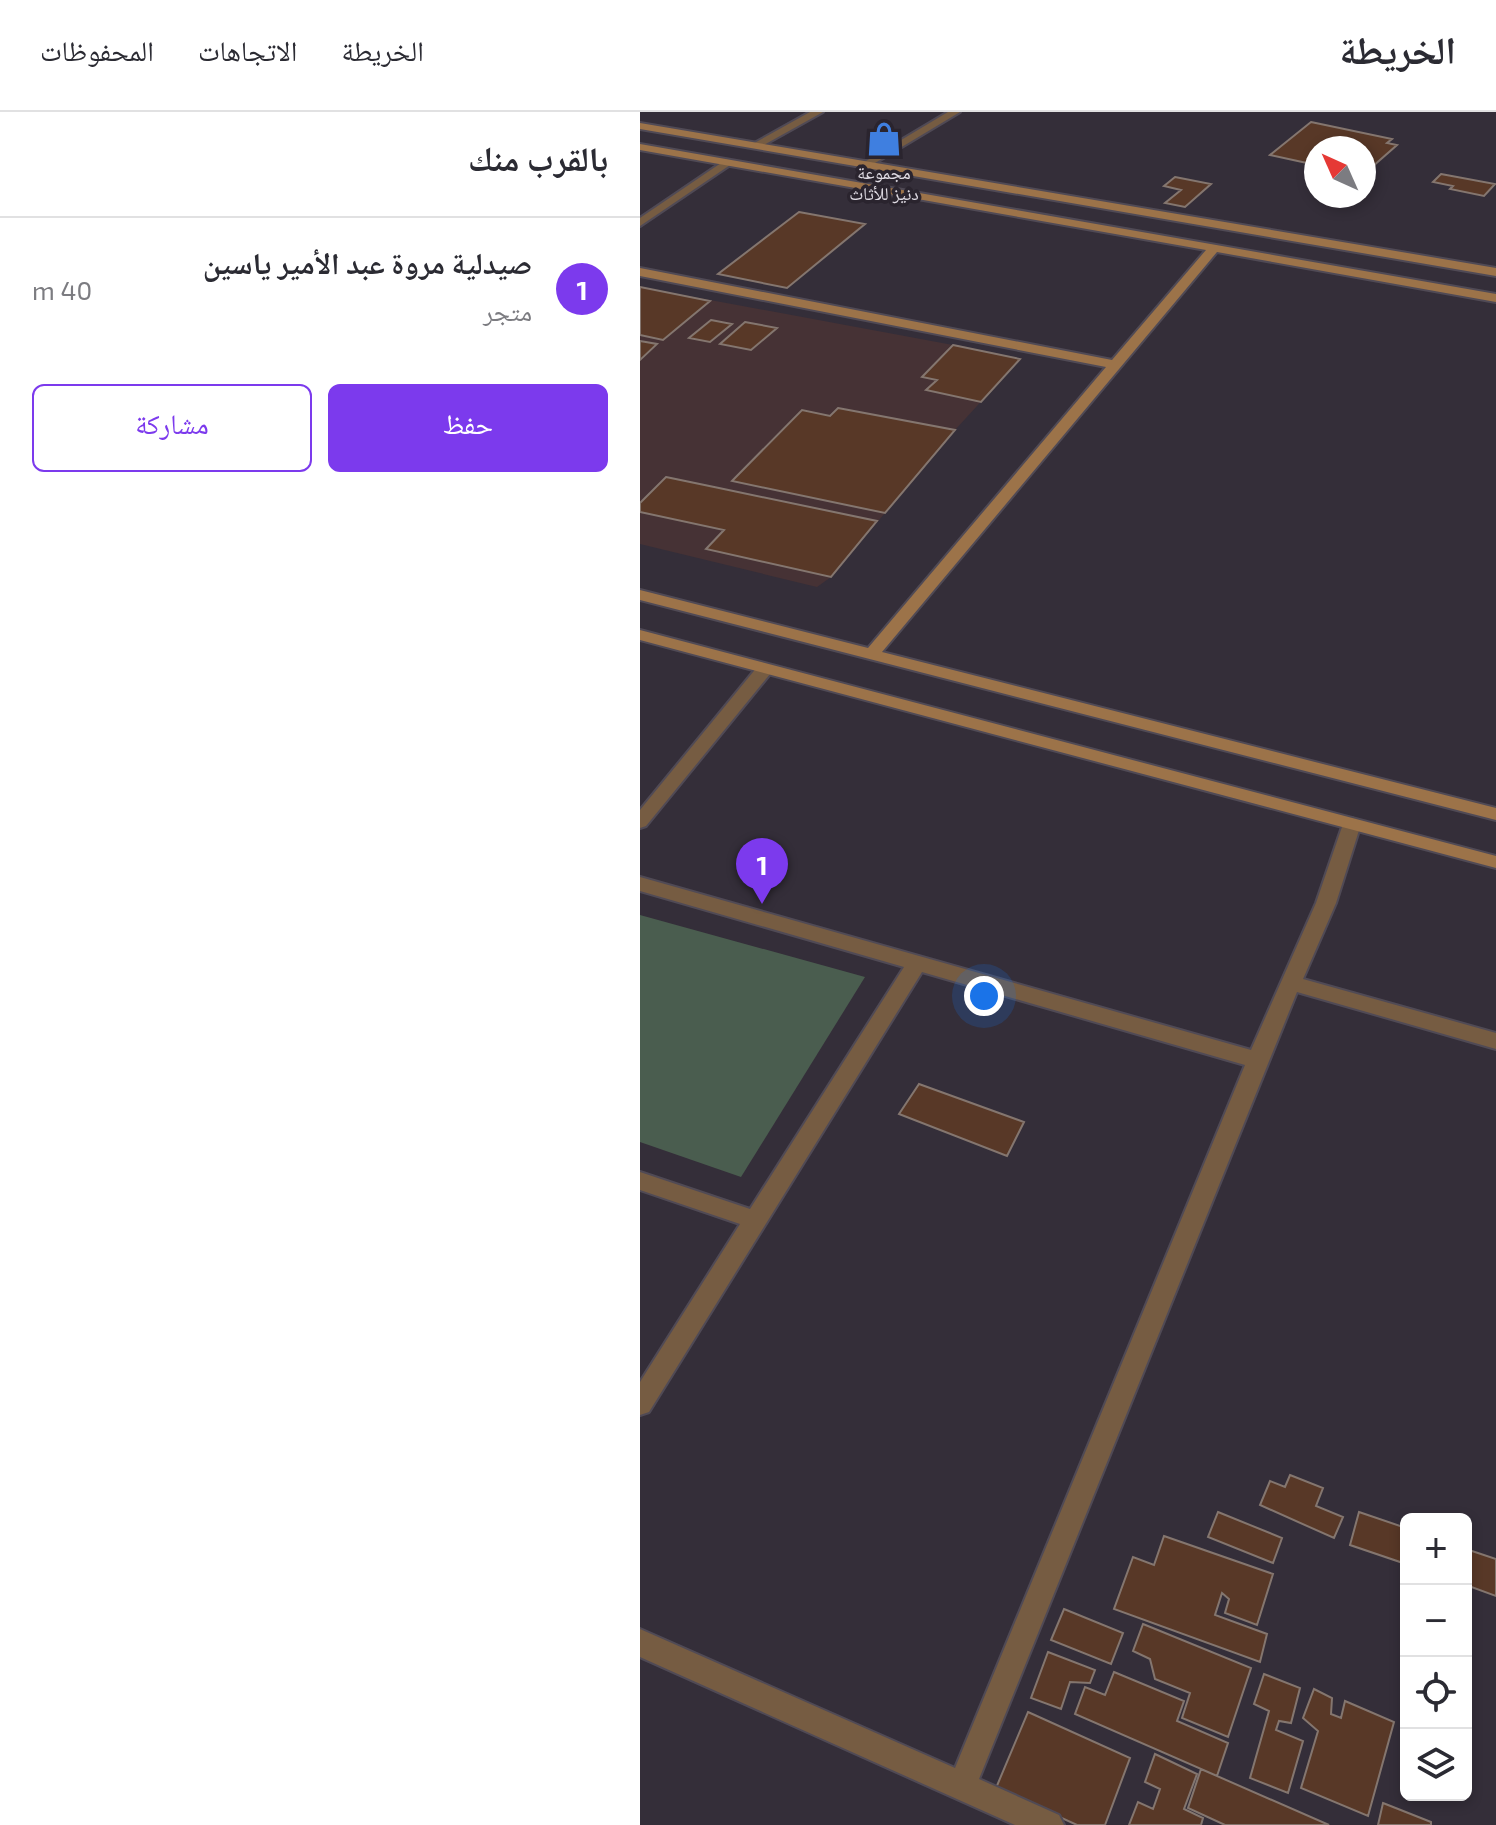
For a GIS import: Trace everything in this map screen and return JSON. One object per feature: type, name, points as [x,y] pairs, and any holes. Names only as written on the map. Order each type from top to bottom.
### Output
[{"type":"street","points":[[756,145],[818,112]]},
{"type":"street","points":[[866,164],[955,112]]},
{"type":"street","points":[[640,126],[1496,272]]},
{"type":"street","points":[[640,147],[1496,298]]},
{"type":"street","points":[[640,223],[728,163]]},
{"type":"street","points":[[871,655],[1213,249]]},
{"type":"street","points":[[1426,287],[1442,284],[1451,278],[1452,270],[1444,263]]},
{"type":"street","points":[[640,272],[1115,365]]},
{"type":"street","points":[[640,595],[1496,814]]},
{"type":"street","points":[[640,635],[1496,862]]},
{"type":"street","points":[[640,822],[764,670]]},
{"type":"street","points":[[962,1786],[1257,1060],[1326,903],[1352,824]]},
{"type":"street","points":[[640,884],[1257,1060]]},
{"type":"street","points":[[640,1404],[917,963]]},
{"type":"street","points":[[1291,983],[1496,1041]]},
{"type":"street","points":[[640,1181],[756,1220]]},
{"type":"street","points":[[640,1643],[1049,1825]]},
{"type":"shaded area","points":[[640,287],[1020,359],[955,430],[831,577],[817,587],[640,544]]},
{"type":"green space","points":[[640,915],[865,977],[741,1177],[640,1142]]},
{"type":"building","points":[[1311,122],[1392,139],[1387,143],[1397,145],[1376,163],[1376,136],[1304,136],[1304,162],[1270,155]]},
{"type":"building","points":[[1441,174],[1495,184],[1484,196],[1433,182]]},
{"type":"building","points":[[1175,177],[1211,184],[1185,207],[1165,203],[1181,190],[1164,186]]},
{"type":"building","points":[[799,212],[865,224],[787,288],[718,274]]},
{"type":"building","points":[[640,287],[710,301],[663,340],[640,335]]},
{"type":"building","points":[[711,320],[732,324],[710,342],[689,338]]},
{"type":"building","points":[[745,322],[777,328],[751,350],[720,344]]},
{"type":"building","points":[[640,341],[657,344],[640,360]]},
{"type":"building","points":[[953,345],[1020,359],[981,402],[926,390],[937,380],[922,377]]},
{"type":"building","points":[[838,408],[955,430],[885,513],[732,481],[802,410],[830,416]]},
{"type":"building","points":[[666,477],[877,521],[831,577],[706,549],[724,530],[640,512],[640,503]]},
{"type":"building","points":[[919,1084],[1024,1122],[1007,1156],[899,1114]]},
{"type":"building","points":[[1290,1475],[1323,1488],[1316,1506],[1343,1517],[1334,1538],[1260,1505],[1270,1481],[1285,1487]]},
{"type":"building","points":[[1218,1512],[1282,1538],[1273,1563],[1208,1537]]},
{"type":"building","points":[[1359,1512],[1400,1526],[1400,1562],[1350,1545]]},
{"type":"building","points":[[1164,1536],[1273,1574],[1257,1625],[1225,1613],[1229,1599],[1222,1593],[1215,1615],[1267,1634],[1260,1662],[1114,1609],[1133,1557],[1154,1565]]},
{"type":"building","points":[[1472,1551],[1496,1559],[1496,1596],[1472,1587]]},
{"type":"building","points":[[1064,1609],[1123,1633],[1111,1664],[1051,1640]]},
{"type":"building","points":[[1143,1624],[1251,1668],[1228,1737],[1182,1718],[1190,1693],[1155,1679],[1150,1659],[1133,1651]]},
{"type":"building","points":[[1048,1652],[1095,1670],[1090,1683],[1070,1682],[1061,1709],[1031,1698]]},
{"type":"building","points":[[1114,1672],[1184,1701],[1177,1721],[1228,1743],[1217,1776],[1075,1714],[1085,1687],[1105,1695]]},
{"type":"building","points":[[1264,1674],[1300,1688],[1291,1723],[1279,1721],[1276,1730],[1303,1741],[1288,1793],[1250,1778],[1269,1711],[1254,1704]]},
{"type":"building","points":[[1314,1689],[1332,1698],[1331,1714],[1341,1718],[1345,1701],[1394,1722],[1368,1816],[1301,1788],[1318,1731],[1303,1718]]},
{"type":"building","points":[[1028,1712],[1130,1758],[1105,1825],[1077,1825],[996,1788]]},
{"type":"building","points":[[1155,1754],[1197,1774],[1184,1809],[1203,1818],[1201,1825],[1129,1825],[1138,1802],[1153,1809],[1160,1789],[1145,1782]]},
{"type":"building","points":[[1201,1769],[1329,1825],[1225,1825],[1188,1808]]},
{"type":"building","points":[[1383,1803],[1431,1822],[1431,1825],[1378,1825]]},
{"type":"place","name":"مجموعة دنيز للأثاث","points":[[884,139]]},
{"type":"place","name":"صيدلية مروة عبد الأمير ياسين","points":[[762,904]]}]
